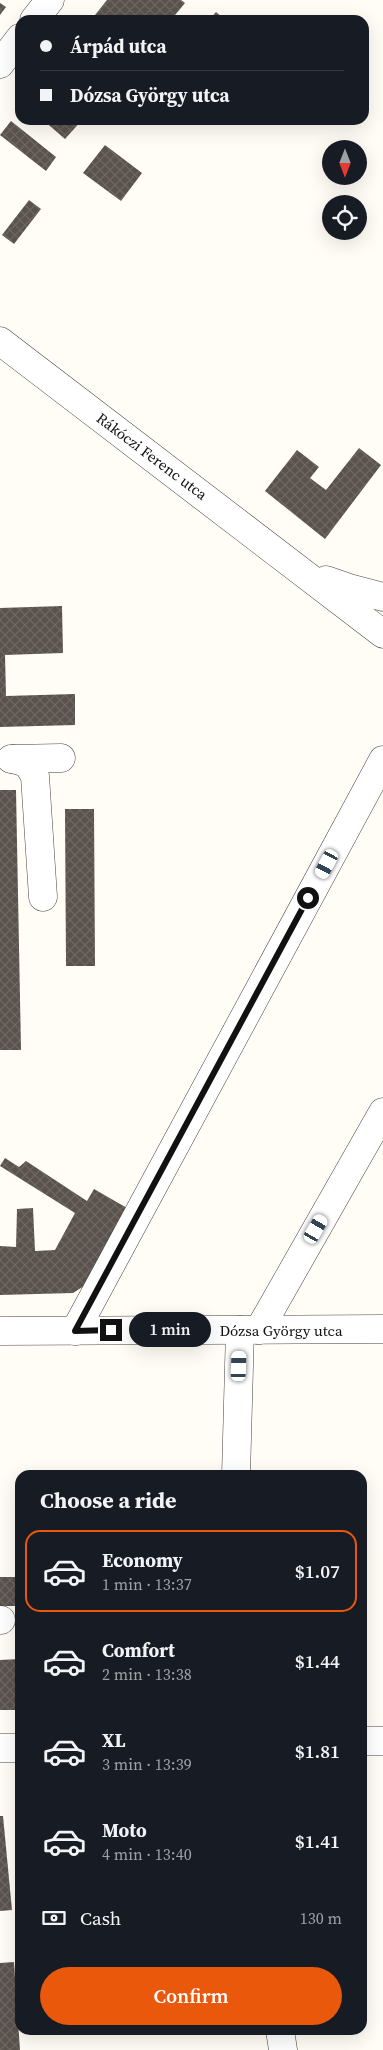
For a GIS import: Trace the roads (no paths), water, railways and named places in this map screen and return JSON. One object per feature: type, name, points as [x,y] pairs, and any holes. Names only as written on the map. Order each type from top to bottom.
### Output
[{"type":"street","points":[[38,15],[50,0]]},
{"type":"street","points":[[0,64],[15,44]]},
{"type":"street","name":"Rákóczi Ferenc utca","points":[[0,341],[383,634]]},
{"type":"street","name":"Rákóczi Ferenc utca","points":[[303,571],[349,588],[383,597]]},
{"type":"street","points":[[6,759],[61,758]]},
{"type":"street","points":[[6,759],[27,763],[35,776],[43,897]]},
{"type":"street","points":[[75,1331],[383,760]]},
{"type":"street","points":[[236,1470],[250,1330],[383,1112]]},
{"type":"street","name":"Dózsa György utca","points":[[0,1331],[383,1329]]},
{"type":"street","points":[[367,1741],[383,1741]]},
{"type":"street","points":[[0,1748],[15,1748]]},
{"type":"street","points":[[281,2035],[283,2050]]}]
